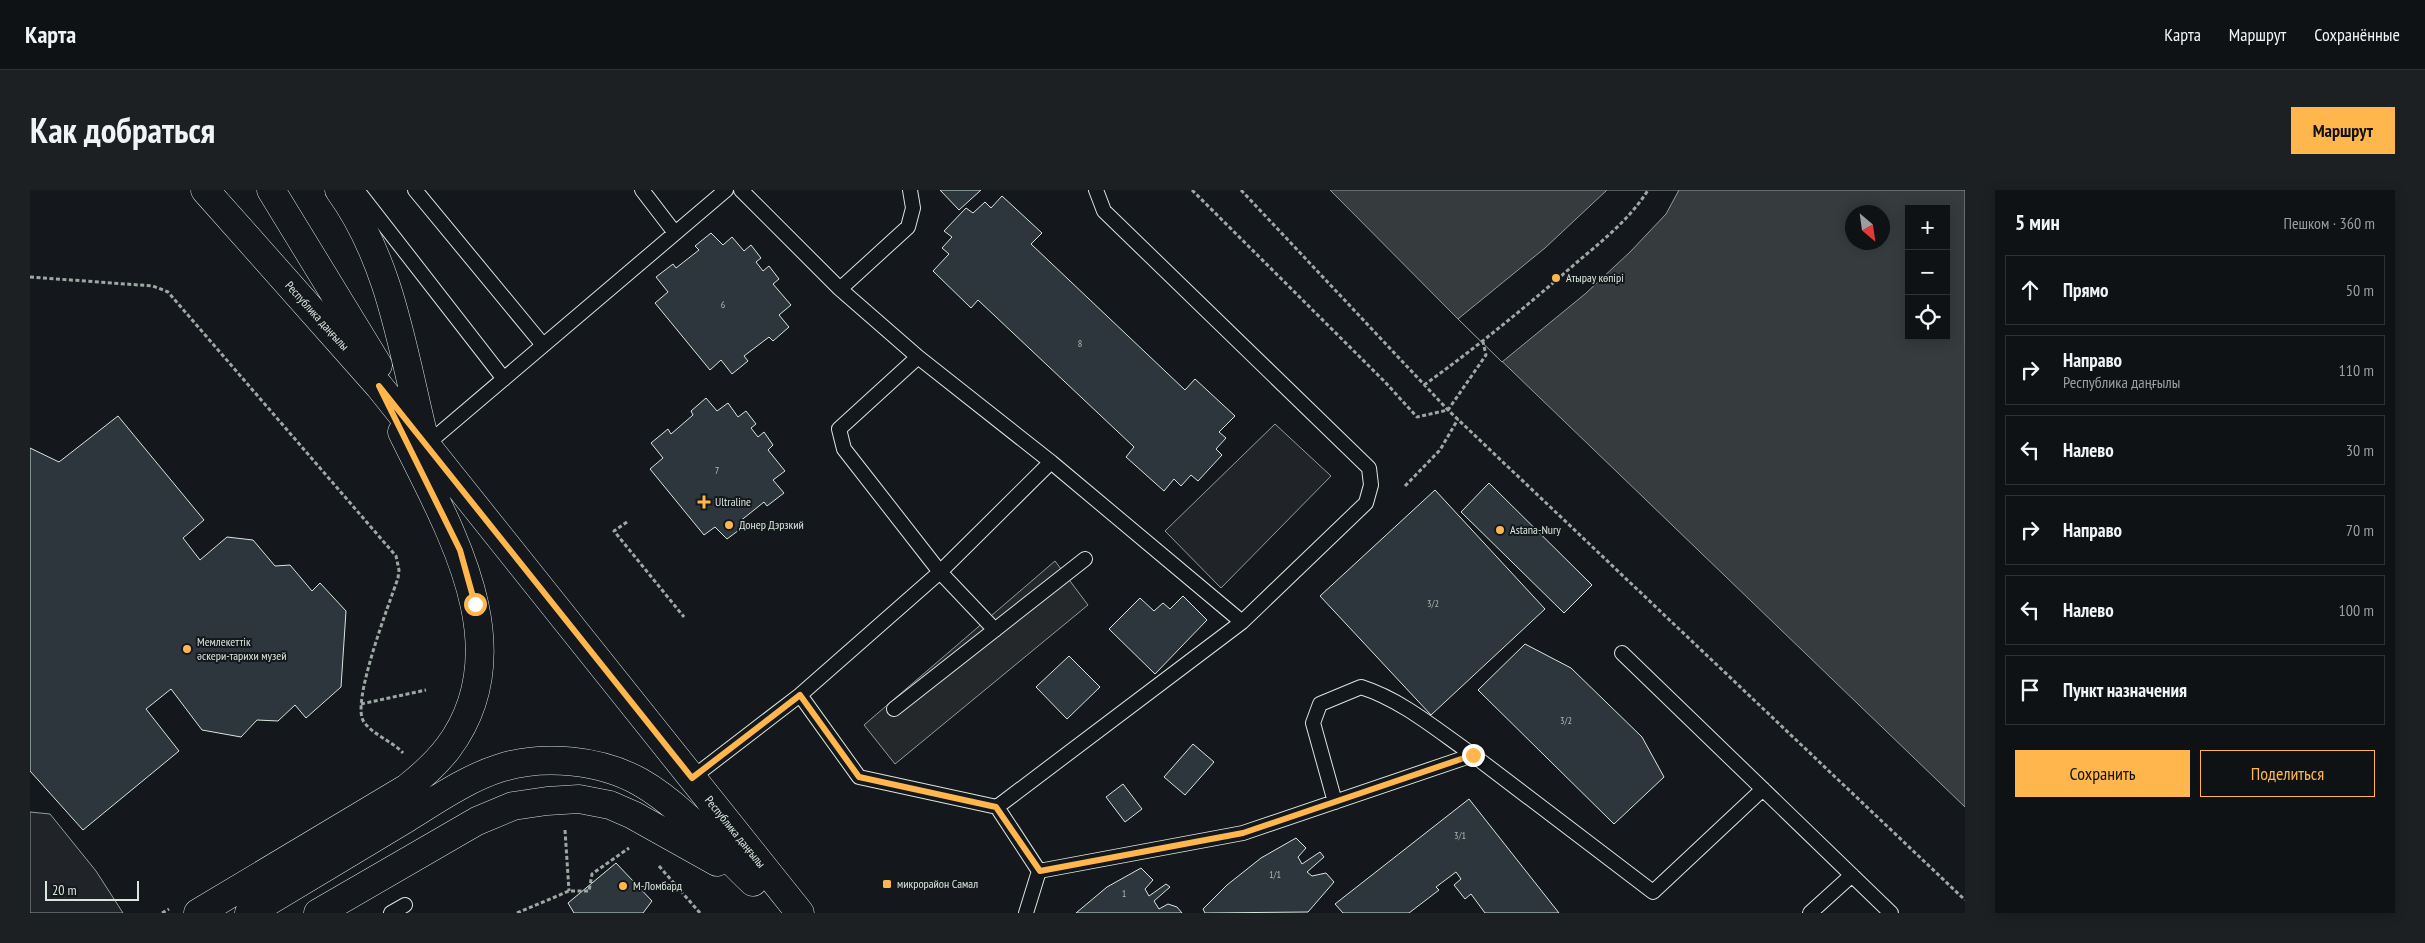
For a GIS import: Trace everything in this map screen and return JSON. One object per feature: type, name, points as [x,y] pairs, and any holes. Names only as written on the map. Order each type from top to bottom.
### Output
[{"type":"main road","name":"Республика даңғылы","points":[[205,190],[379,386],[800,913]]},
{"type":"main road","name":"Республика даңғылы","points":[[271,190],[426,446]]},
{"type":"main road","points":[[339,190],[354,210],[384,274],[426,446]]},
{"type":"main road","points":[[198,913],[408,788],[430,769],[448,748],[460,730],[469,710],[480,660],[480,634],[475,604],[460,550],[379,386]]},
{"type":"main road","points":[[249,913],[443,796],[486,773],[518,764],[543,761],[577,762],[604,768],[638,781],[663,797],[788,913]]},
{"type":"main road","points":[[318,913],[477,821],[513,806],[546,801],[579,799],[610,805],[633,815],[753,882]]},
{"type":"lane","points":[[357,190],[504,379]]},
{"type":"lane","points":[[415,190],[543,345]]},
{"type":"lane","points":[[642,190],[675,233]]},
{"type":"lane","points":[[426,446],[726,190]]},
{"type":"lane","points":[[741,190],[840,289],[918,357],[1051,462],[1242,622]]},
{"type":"lane","points":[[840,289],[908,227],[914,208],[910,190]]},
{"type":"lane","points":[[996,807],[1242,622],[1366,503],[1371,485],[1369,468],[1104,211],[1096,190]]},
{"type":"lane","points":[[918,357],[839,429],[844,449],[940,572],[995,630]]},
{"type":"lane","points":[[692,778],[800,695],[940,572],[1051,462]]},
{"type":"lane","points":[[894,709],[1085,559]]},
{"type":"lane","points":[[1622,653],[1891,913]]},
{"type":"lane","points":[[1335,802],[1313,723],[1320,704],[1361,687],[1378,692],[1401,705],[1473,755],[1654,892],[1763,789]]},
{"type":"lane","points":[[800,695],[859,777],[996,807],[1040,871]]},
{"type":"lane","points":[[1040,871],[1243,833],[1473,755]]},
{"type":"lane","points":[[1026,913],[1040,871]]},
{"type":"lane","points":[[1810,913],[1852,875]]},
{"type":"lane","points":[[391,913],[405,905]]},
{"type":"path","points":[[1192,190],[1385,382],[1417,417],[1448,410],[1486,355],[1483,342]]},
{"type":"path","points":[[1241,190],[1448,410],[1965,900]]},
{"type":"path","points":[[1424,385],[1483,342],[1592,250],[1632,212],[1648,190]]},
{"type":"path","points":[[30,277],[153,286],[174,297],[396,556],[398,578],[362,686],[361,704],[426,690]]},
{"type":"path","points":[[1405,486],[1440,450],[1458,419]]},
{"type":"path","points":[[627,522],[614,531],[684,617]]},
{"type":"path","points":[[565,830],[569,891]]},
{"type":"path","points":[[517,913],[569,891],[589,891],[592,874],[628,848],[637,846]]},
{"type":"path","points":[[657,863],[700,913]]},
{"type":"shaded area","points":[[1330,190],[1965,190],[1965,807],[1458,319]]},
{"type":"shaded area","points":[[1275,424],[1331,476],[1221,588],[1165,531]]},
{"type":"shaded area","points":[[1055,561],[1088,605],[895,764],[864,725]]},
{"type":"shaded area","points":[[30,812],[50,814],[96,871],[123,913],[30,913]]},
{"type":"pier","name":"Атырау көпірі","points":[[1607,190],[1679,190],[1666,214],[1630,252],[1585,294],[1502,362],[1458,319],[1545,248]]},
{"type":"building","points":[[940,190],[981,190],[959,210]]},
{"type":"building","points":[[1002,196],[1042,233],[1031,244],[1185,390],[1195,379],[1235,416],[1219,432],[1226,438],[1216,449],[1222,455],[1198,481],[1191,475],[1181,486],[1174,479],[1164,491],[1126,457],[1134,447],[978,300],[971,308],[933,271],[949,254],[942,248],[952,237],[944,231],[966,208],[973,213],[985,202],[991,208]]},
{"type":"building","points":[[711,233],[723,245],[732,237],[744,251],[751,245],[761,258],[756,262],[763,271],[769,266],[779,279],[773,284],[791,305],[779,315],[789,327],[773,341],[769,337],[744,356],[748,361],[732,374],[721,360],[710,370],[655,303],[668,292],[656,277],[673,264],[676,268],[699,250],[695,246]]},
{"type":"building","points":[[706,398],[717,411],[728,403],[738,417],[746,411],[756,424],[751,428],[758,437],[764,432],[773,445],[768,450],[785,471],[773,480],[784,493],[767,506],[764,502],[739,522],[743,527],[727,539],[715,527],[704,535],[650,469],[663,458],[651,443],[668,429],[671,434],[693,415],[691,411]]},
{"type":"building","name":"Мемлекеттік әскери-тарихи музей","points":[[118,416],[204,520],[183,538],[200,560],[227,537],[253,540],[275,566],[290,565],[312,591],[320,583],[346,611],[341,687],[306,718],[295,705],[278,721],[257,720],[241,737],[202,730],[171,689],[146,709],[179,751],[83,830],[30,771],[30,448],[59,462]]},
{"type":"building","points":[[1489,483],[1592,585],[1564,613],[1461,512]]},
{"type":"building","points":[[1435,490],[1545,609],[1431,715],[1320,596]]},
{"type":"building","points":[[1183,596],[1207,620],[1155,674],[1109,629],[1140,598],[1154,611],[1163,603],[1170,609]]},
{"type":"building","points":[[1525,644],[1571,668],[1642,737],[1664,777],[1614,824],[1478,690]]},
{"type":"building","points":[[1069,656],[1100,687],[1067,719],[1036,687]]},
{"type":"building","points":[[1193,744],[1214,762],[1185,795],[1164,777]]},
{"type":"building","points":[[1123,784],[1142,809],[1125,822],[1106,797]]},
{"type":"building","points":[[1469,799],[1559,913],[1485,913],[1471,894],[1465,899],[1454,885],[1461,879],[1456,872],[1436,887],[1439,890],[1409,913],[1343,913],[1335,904]]},
{"type":"building","points":[[1296,838],[1306,848],[1298,857],[1302,864],[1320,852],[1324,857],[1307,872],[1312,876],[1326,873],[1334,882],[1308,912],[1205,913],[1203,909],[1227,885],[1261,858]]},
{"type":"building","points":[[616,863],[652,901],[643,913],[574,913],[568,903]]},
{"type":"building","points":[[1141,868],[1153,880],[1145,889],[1149,896],[1166,884],[1170,887],[1154,901],[1159,909],[1168,904],[1177,907],[1182,913],[1076,913],[1107,887]]},
{"type":"place","name":"Атырау көпірі","points":[[1556,278]]},
{"type":"place","name":"Ultraline","points":[[704,502]]},
{"type":"place","name":"Донер Дэрзкий","points":[[729,525]]},
{"type":"place","name":"Astana-Nury","points":[[1500,530]]},
{"type":"place","name":"Мемлекеттік әскери-тарихи музей","points":[[187,649]]},
{"type":"place","name":"микрорайон Самал","points":[[887,884]]},
{"type":"place","name":"М-Ломбард","points":[[623,886]]},
{"type":"route","points":[[475,604],[460,550],[379,386],[692,778],[800,695],[859,777],[996,807],[1040,871],[1243,833],[1473,755]]}]
